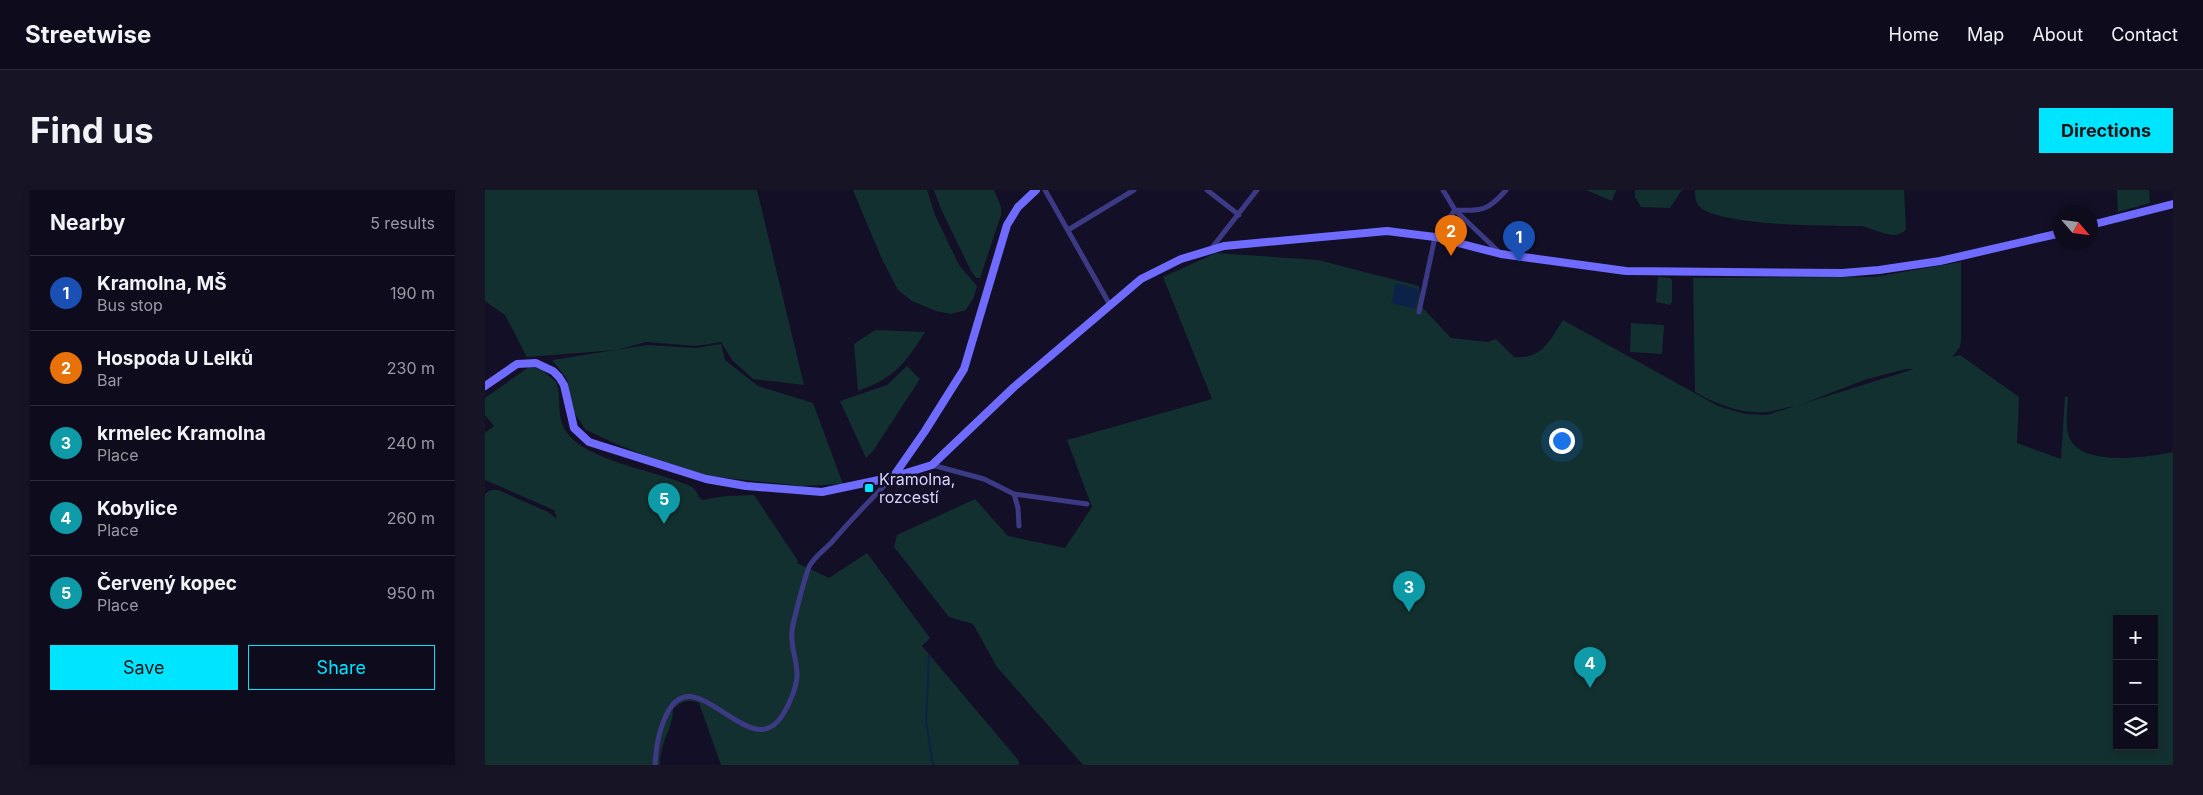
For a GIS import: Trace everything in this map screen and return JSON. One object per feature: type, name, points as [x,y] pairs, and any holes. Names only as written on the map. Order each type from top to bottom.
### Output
[{"type":"street","points":[[655,765],[660,730],[674,702],[680,698],[690,696],[701,699],[743,727],[751,729],[769,728],[781,718],[793,694],[797,677],[792,632],[810,566],[893,476],[964,369],[1007,225],[1018,207],[1036,190]]},
{"type":"street","points":[[1045,190],[1110,305]]},
{"type":"street","points":[[1068,230],[1134,190]]},
{"type":"street","points":[[1207,190],[1239,214]]},
{"type":"street","points":[[1211,249],[1257,190]]},
{"type":"street","points":[[1443,190],[1455,210],[1501,254]]},
{"type":"street","points":[[1455,210],[1481,211],[1495,204],[1505,190]]},
{"type":"street","points":[[2098,223],[2173,204]]},
{"type":"street","points":[[1419,312],[1435,237],[1455,210]]},
{"type":"street","points":[[485,386],[517,364],[527,362],[545,366],[559,377],[564,385],[573,428],[580,435],[605,447],[706,479],[746,486],[822,492],[933,465],[1015,387],[1141,279],[1181,259],[1224,246],[1387,231],[1435,237],[1501,254],[1626,271],[1842,273],[1879,270],[1940,261],[2053,234]]},
{"type":"street","points":[[933,465],[984,479],[1014,494],[1087,504]]},
{"type":"street","points":[[1014,494],[1018,508],[1019,526]]},
{"type":"green space","points":[[485,190],[757,190],[804,385],[753,379],[732,360],[721,342],[696,346],[646,342],[616,350],[527,357],[505,315],[485,301]]},
{"type":"green space","points":[[853,190],[927,190],[935,215],[959,265],[977,286],[974,297],[966,310],[951,314],[936,311],[912,301],[898,290],[881,257]]},
{"type":"green space","points":[[934,190],[994,190],[1001,207],[1001,215],[980,278],[976,278],[971,271],[941,209]]},
{"type":"green space","points":[[1586,190],[1616,190],[1612,201]]},
{"type":"green space","points":[[1635,190],[1682,190],[1670,208],[1641,207],[1635,197]]},
{"type":"green space","points":[[1695,190],[1904,190],[1906,229],[1897,235],[1891,235],[1861,226],[1778,224],[1731,218],[1713,214],[1701,208],[1696,202]]},
{"type":"green space","points":[[2117,190],[2149,190],[2150,203],[2118,212]]},
{"type":"green space","points":[[1216,253],[1318,260],[1419,286],[1422,307],[1451,338],[1488,342],[1496,339],[1514,357],[1524,357],[1539,352],[1563,320],[1718,406],[1745,414],[1767,415],[1795,406],[1767,412],[1748,412],[1721,405],[1695,392],[1693,278],[1874,277],[1961,262],[1961,339],[1960,347],[1952,357],[1960,355],[2019,397],[2017,443],[2061,459],[2065,396],[2068,397],[2068,435],[2077,448],[2089,454],[2118,458],[2173,452],[2173,765],[1083,765],[997,667],[973,624],[949,617],[894,547],[897,535],[975,499],[1008,536],[1065,548],[1092,507],[1067,440],[1212,399],[1163,277]],"holes":[[[1906,369],[1914,369],[1802,404],[1867,379]]]},
{"type":"green space","points":[[1658,277],[1670,278],[1672,280],[1672,302],[1670,305],[1656,302]]},
{"type":"green space","points":[[1631,323],[1664,325],[1662,354],[1630,352]]},
{"type":"green space","points":[[875,330],[925,332],[905,361],[897,369],[881,381],[858,391],[854,344]]},
{"type":"green space","points":[[721,344],[725,360],[758,386],[813,403],[843,484],[802,486],[709,476],[659,461],[614,443],[586,430],[573,411],[567,379],[552,360],[647,345],[695,348]]},
{"type":"green space","points":[[907,366],[920,379],[873,451],[866,458],[840,401],[887,385]]},
{"type":"green space","points":[[529,367],[541,369],[556,382],[562,424],[575,441],[588,450],[623,464],[690,486],[702,500],[726,496],[754,495],[798,561],[797,563],[829,578],[867,553],[930,638],[922,646],[1019,761],[1019,765],[721,765],[699,703],[688,701],[679,704],[673,709],[671,723],[660,757],[660,765],[485,765],[485,494],[491,490],[498,490],[548,512],[557,519],[554,510],[485,480],[485,433],[494,426],[485,415],[485,398]]},
{"type":"water","points":[[1396,283],[1420,290],[1415,309],[1391,303]]},
{"type":"waterway","points":[[929,656],[926,721],[933,765]]},
{"type":"place","name":"Hospoda U Lelků","points":[[1451,256]]},
{"type":"place","name":"Kramolna, MŠ","points":[[1519,262]]},
{"type":"place","name":"Kramolna, rozcestí","points":[[869,488]]},
{"type":"place","name":"Červený kopec","points":[[664,524]]},
{"type":"place","name":"krmelec Kramolna","points":[[1409,612]]},
{"type":"place","name":"Kobylice","points":[[1590,688]]}]
